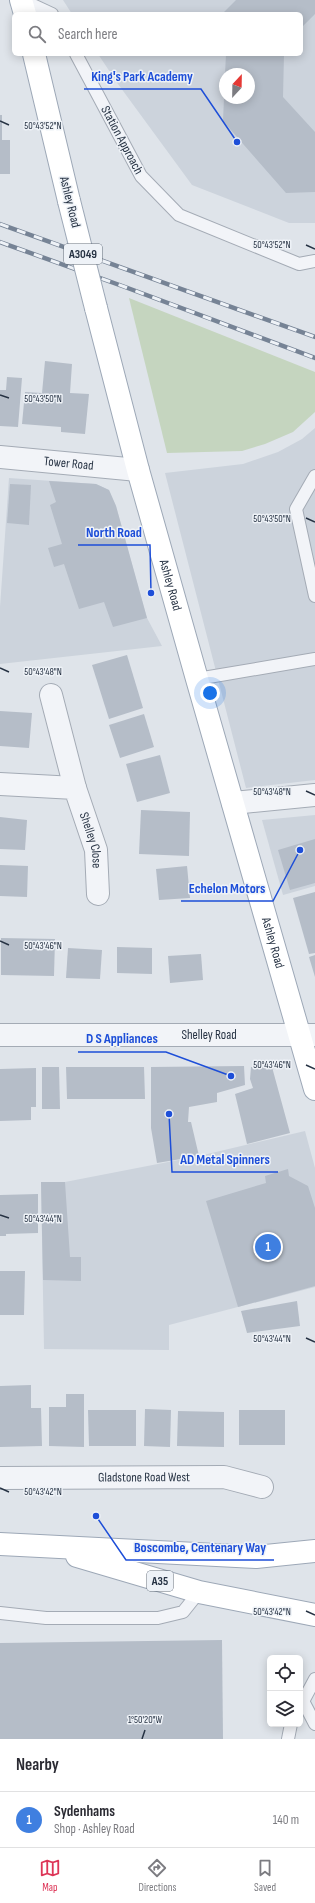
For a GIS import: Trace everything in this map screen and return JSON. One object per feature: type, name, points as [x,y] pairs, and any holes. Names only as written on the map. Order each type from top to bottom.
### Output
[{"type":"main road","points":[[22,0],[25,12]]},
{"type":"main road","name":"Ashley Road","points":[[34,56],[69,201],[138,470],[196,680],[284,979],[307,1035],[315,1089]]},
{"type":"main road","name":"A35","points":[[0,1544],[256,1557],[315,1551]]},
{"type":"main road","name":"A35","points":[[41,1546],[199,1592],[315,1615]]},
{"type":"street","name":"Tower Road","points":[[0,457],[138,470]]},
{"type":"street","name":"Shelley Close","points":[[52,695],[76,788],[96,850],[98,894]]},
{"type":"street","points":[[0,784],[76,788]]},
{"type":"street","points":[[233,803],[315,796]]},
{"type":"street","name":"Shelley Road","points":[[0,1035],[307,1035]]},
{"type":"street","name":"Gladstone Road West","points":[[0,1478],[224,1476],[262,1488]]},
{"type":"lane","points":[[22,0],[48,12]]},
{"type":"lane","name":"Station Approach","points":[[77,56],[141,176],[179,215],[299,264],[315,261]]},
{"type":"lane","points":[[315,476],[296,509],[315,596]]},
{"type":"lane","points":[[196,680],[315,659]]},
{"type":"lane","points":[[0,1613],[46,1618],[158,1618],[183,1612],[199,1592]]},
{"type":"lane","points":[[303,1702],[315,1678]]},
{"type":"lane","points":[[303,1706],[315,1724]]},
{"type":"lane","points":[[288,1739],[290,1727]]},
{"type":"shaded area","points":[[63,0],[315,0],[315,223],[289,223],[192,185],[99,56],[303,56],[303,12],[71,12]]},
{"type":"shaded area","points":[[315,428],[315,780],[246,788],[165,473],[243,464],[278,452],[302,439]]},
{"type":"shaded area","points":[[9,478],[96,484],[109,490],[116,506],[147,618],[162,646],[0,664],[0,607]]},
{"type":"shaded area","points":[[315,815],[315,886],[283,895],[262,820]]},
{"type":"shaded area","points":[[305,1131],[315,1168],[315,1287],[169,1325],[169,1350],[44,1349],[41,1182],[65,1182],[199,1156]]},
{"type":"green space","points":[[129,298],[315,372],[315,412],[293,432],[265,444],[242,451],[167,453]]},
{"type":"building","points":[[236,0],[315,0],[315,14],[303,26],[303,12],[224,12]]},
{"type":"building","points":[[226,56],[284,56],[283,97],[315,132],[315,192],[286,193],[223,121],[224,104],[255,104],[255,68],[225,68]]},
{"type":"building","points":[[0,115],[2,115],[2,140],[10,140],[10,174],[0,174]]},
{"type":"building","points":[[45,361],[72,364],[70,393],[89,394],[85,434],[61,432],[61,427],[22,424],[25,392],[42,393]]},
{"type":"building","points":[[7,377],[22,378],[18,427],[0,426],[0,390],[6,390]]},
{"type":"building","points":[[49,481],[96,484],[109,490],[116,506],[147,618],[113,627],[104,602],[79,609],[64,564],[54,567],[48,548],[62,544],[50,505],[56,502]]},
{"type":"building","points":[[10,484],[31,485],[29,525],[7,523]]},
{"type":"building","points":[[127,655],[143,708],[109,719],[92,665]]},
{"type":"building","points":[[0,711],[32,713],[29,748],[0,746]]},
{"type":"building","points":[[144,714],[154,747],[120,758],[109,725]]},
{"type":"building","points":[[160,755],[170,793],[137,802],[126,764]]},
{"type":"building","points":[[141,810],[190,812],[189,856],[139,854]]},
{"type":"building","points":[[0,817],[27,820],[25,850],[0,849]]},
{"type":"building","points":[[315,839],[315,883],[290,890],[278,850]]},
{"type":"building","points":[[0,865],[28,866],[27,897],[0,896]]},
{"type":"building","points":[[187,866],[190,898],[159,900],[156,869]]},
{"type":"building","points":[[315,892],[315,953],[309,954],[293,898]]},
{"type":"building","points":[[1,938],[55,939],[54,976],[1,975]]},
{"type":"building","points":[[117,947],[152,948],[152,974],[117,973]]},
{"type":"building","points":[[68,948],[102,950],[100,979],[66,978]]},
{"type":"building","points":[[201,954],[203,980],[170,983],[168,956]]},
{"type":"building","points":[[315,955],[315,977],[309,957]]},
{"type":"building","points":[[244,1066],[245,1085],[217,1093],[217,1102],[189,1107],[188,1122],[191,1122],[199,1156],[157,1163],[151,1128],[151,1067]]},
{"type":"building","points":[[42,1067],[59,1067],[60,1109],[42,1109]]},
{"type":"building","points":[[66,1067],[144,1067],[145,1099],[67,1099]]},
{"type":"building","points":[[251,1067],[272,1067],[290,1133],[247,1144],[235,1094],[253,1088],[250,1079]]},
{"type":"building","points":[[36,1068],[36,1107],[31,1107],[31,1120],[0,1121],[0,1069]]},
{"type":"building","points":[[288,1169],[289,1176],[308,1186],[315,1208],[315,1286],[238,1307],[206,1201],[266,1183],[265,1176]]},
{"type":"building","points":[[41,1182],[65,1182],[70,1257],[81,1257],[81,1281],[43,1280]]},
{"type":"building","points":[[38,1194],[38,1233],[6,1234],[6,1236],[0,1236],[0,1195]]},
{"type":"building","points":[[0,1271],[25,1271],[24,1315],[0,1315]]},
{"type":"building","points":[[297,1301],[300,1326],[247,1333],[241,1311]]},
{"type":"building","points":[[31,1385],[31,1408],[41,1408],[42,1446],[0,1447],[0,1386]]},
{"type":"building","points":[[66,1394],[84,1394],[84,1447],[49,1446],[49,1407],[66,1407]]},
{"type":"building","points":[[145,1409],[171,1410],[170,1447],[144,1446]]},
{"type":"building","points":[[88,1410],[136,1410],[136,1446],[89,1446]]},
{"type":"building","points":[[239,1410],[285,1410],[285,1445],[239,1445]]},
{"type":"building","points":[[178,1411],[224,1412],[224,1447],[177,1446]]},
{"type":"building","points":[[222,1640],[223,1739],[0,1739],[0,1643]]},
{"type":"railway","points":[[0,224],[315,337]]},
{"type":"railway","points":[[0,242],[315,358]]},
{"type":"place","name":"King's Park Academy","points":[[237,142]]},
{"type":"place","name":"North Road","points":[[151,593]]},
{"type":"place","name":"Echelon Motors","points":[[300,850]]},
{"type":"place","name":"D S Appliances","points":[[231,1076]]},
{"type":"place","name":"AD Metal Spinners","points":[[169,1114]]},
{"type":"place","name":"Sydenhams","points":[[268,1247]]},
{"type":"place","name":"Boscombe, Centenary Way","points":[[96,1516]]}]
